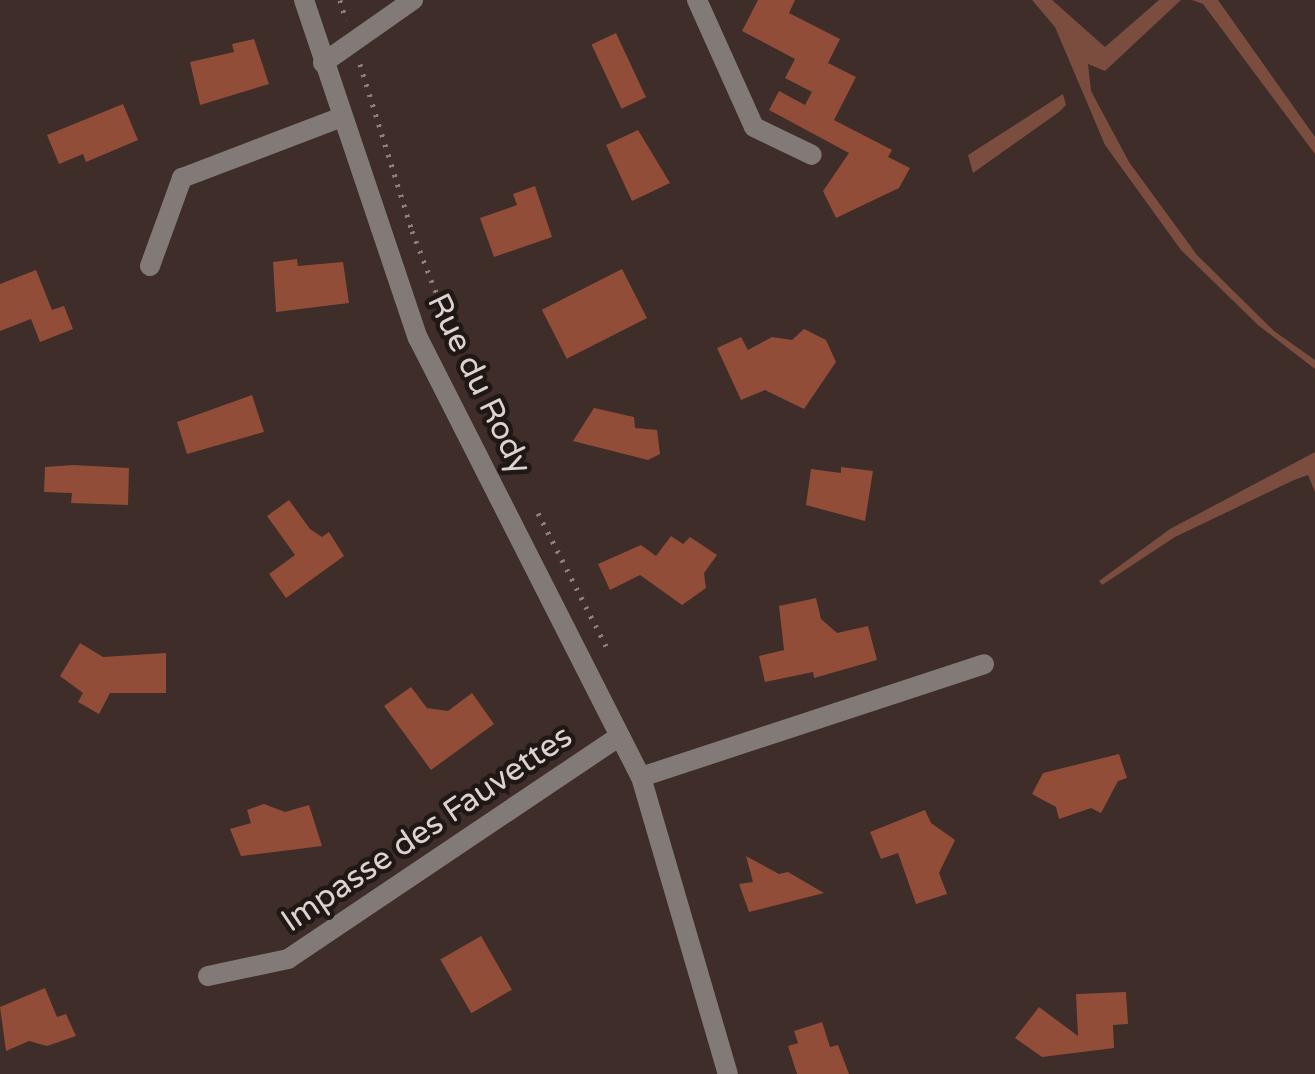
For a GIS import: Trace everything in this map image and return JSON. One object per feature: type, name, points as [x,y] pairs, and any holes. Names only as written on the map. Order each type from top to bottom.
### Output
[{"type":"street","name":"Rue du Rody","points":[[304,0],[340,118],[418,338],[641,777],[728,1074]]},
{"type":"street","points":[[323,63],[413,0]]},
{"type":"street","points":[[697,0],[754,127],[812,155]]},
{"type":"street","points":[[150,266],[182,178],[340,118]]},
{"type":"street","points":[[641,777],[984,664]]},
{"type":"street","name":"Impasse des Fauvettes","points":[[208,976],[288,959],[618,737]]},
{"type":"shaded area","points":[[1032,0],[1052,0],[1105,47],[1159,0],[1181,0],[1105,71],[1088,64],[1091,91],[1129,162],[1197,255],[1274,331],[1315,360],[1315,369],[1258,325],[1181,250],[1105,145],[1055,27]]},
{"type":"shaded area","points":[[1192,0],[1218,0],[1315,137],[1315,154],[1203,4]]},
{"type":"shaded area","points":[[1063,94],[1066,105],[1059,112],[973,173],[968,155]]},
{"type":"shaded area","points":[[1315,452],[1315,492],[1308,475],[1294,480],[1175,537],[1102,585],[1099,581],[1170,529]]},
{"type":"building","points":[[758,0],[795,0],[789,13],[840,39],[828,63],[856,77],[834,120],[892,150],[888,157],[910,168],[899,188],[836,218],[823,191],[849,153],[769,110],[779,91],[805,105],[812,92],[785,78],[795,59],[742,31]]},
{"type":"building","points":[[616,33],[646,97],[622,109],[592,44]]},
{"type":"building","points":[[254,39],[269,84],[200,105],[190,62],[234,52],[232,44]]},
{"type":"building","points":[[123,104],[138,140],[86,162],[83,154],[59,164],[47,135]]},
{"type":"building","points":[[638,130],[670,183],[632,201],[606,145]]},
{"type":"building","points":[[535,186],[552,237],[494,257],[480,218],[517,205],[513,194]]},
{"type":"building","points":[[297,259],[298,266],[343,262],[349,303],[276,312],[273,262]]},
{"type":"building","points":[[622,269],[647,318],[567,359],[542,310]]},
{"type":"building","points":[[36,270],[52,310],[64,306],[73,329],[40,342],[31,319],[0,331],[0,284]]},
{"type":"building","points":[[804,329],[826,340],[836,362],[804,409],[765,390],[741,400],[717,348],[741,337],[748,350],[772,337],[792,340]]},
{"type":"building","points":[[252,395],[264,432],[187,454],[177,422]]},
{"type":"building","points":[[594,408],[634,417],[635,428],[657,430],[660,454],[648,460],[573,441]]},
{"type":"building","points":[[45,467],[129,468],[128,505],[71,503],[72,493],[44,492]]},
{"type":"building","points":[[841,467],[873,471],[865,521],[806,505],[811,469],[841,473]]},
{"type":"building","points":[[289,500],[310,529],[322,537],[329,532],[344,556],[286,598],[269,574],[295,555],[267,516]]},
{"type":"building","points":[[671,536],[683,544],[690,537],[717,555],[704,573],[706,588],[682,605],[640,575],[610,590],[598,564],[641,545],[656,556]]},
{"type":"building","points":[[816,598],[821,619],[837,633],[868,626],[877,660],[814,678],[813,672],[765,682],[759,656],[784,650],[779,606]]},
{"type":"building","points":[[80,643],[103,657],[166,653],[166,693],[110,693],[99,714],[78,702],[83,693],[60,676]]},
{"type":"building","points":[[411,687],[427,708],[448,711],[472,693],[494,724],[431,770],[384,706]]},
{"type":"building","points":[[1119,754],[1127,778],[1118,781],[1101,813],[1091,808],[1059,819],[1056,807],[1032,794],[1043,773]]},
{"type":"building","points":[[264,804],[285,812],[309,805],[322,846],[241,856],[230,829],[251,823],[247,810]]},
{"type":"building","points":[[925,810],[931,823],[955,840],[939,873],[947,894],[916,904],[898,853],[881,859],[870,832]]},
{"type":"building","points":[[746,856],[779,874],[788,872],[824,893],[749,912],[739,884],[753,882]]},
{"type":"building","points":[[481,936],[512,990],[471,1013],[440,960]]},
{"type":"building","points":[[45,988],[57,1017],[66,1014],[76,1036],[47,1046],[29,1041],[6,1051],[0,1007]]},
{"type":"building","points":[[1126,992],[1128,1024],[1113,1025],[1114,1048],[1042,1057],[1015,1038],[1039,1007],[1078,1036],[1076,994]]},
{"type":"building","points":[[822,1022],[830,1047],[838,1045],[849,1074],[797,1074],[788,1046],[798,1043],[794,1031]]}]
